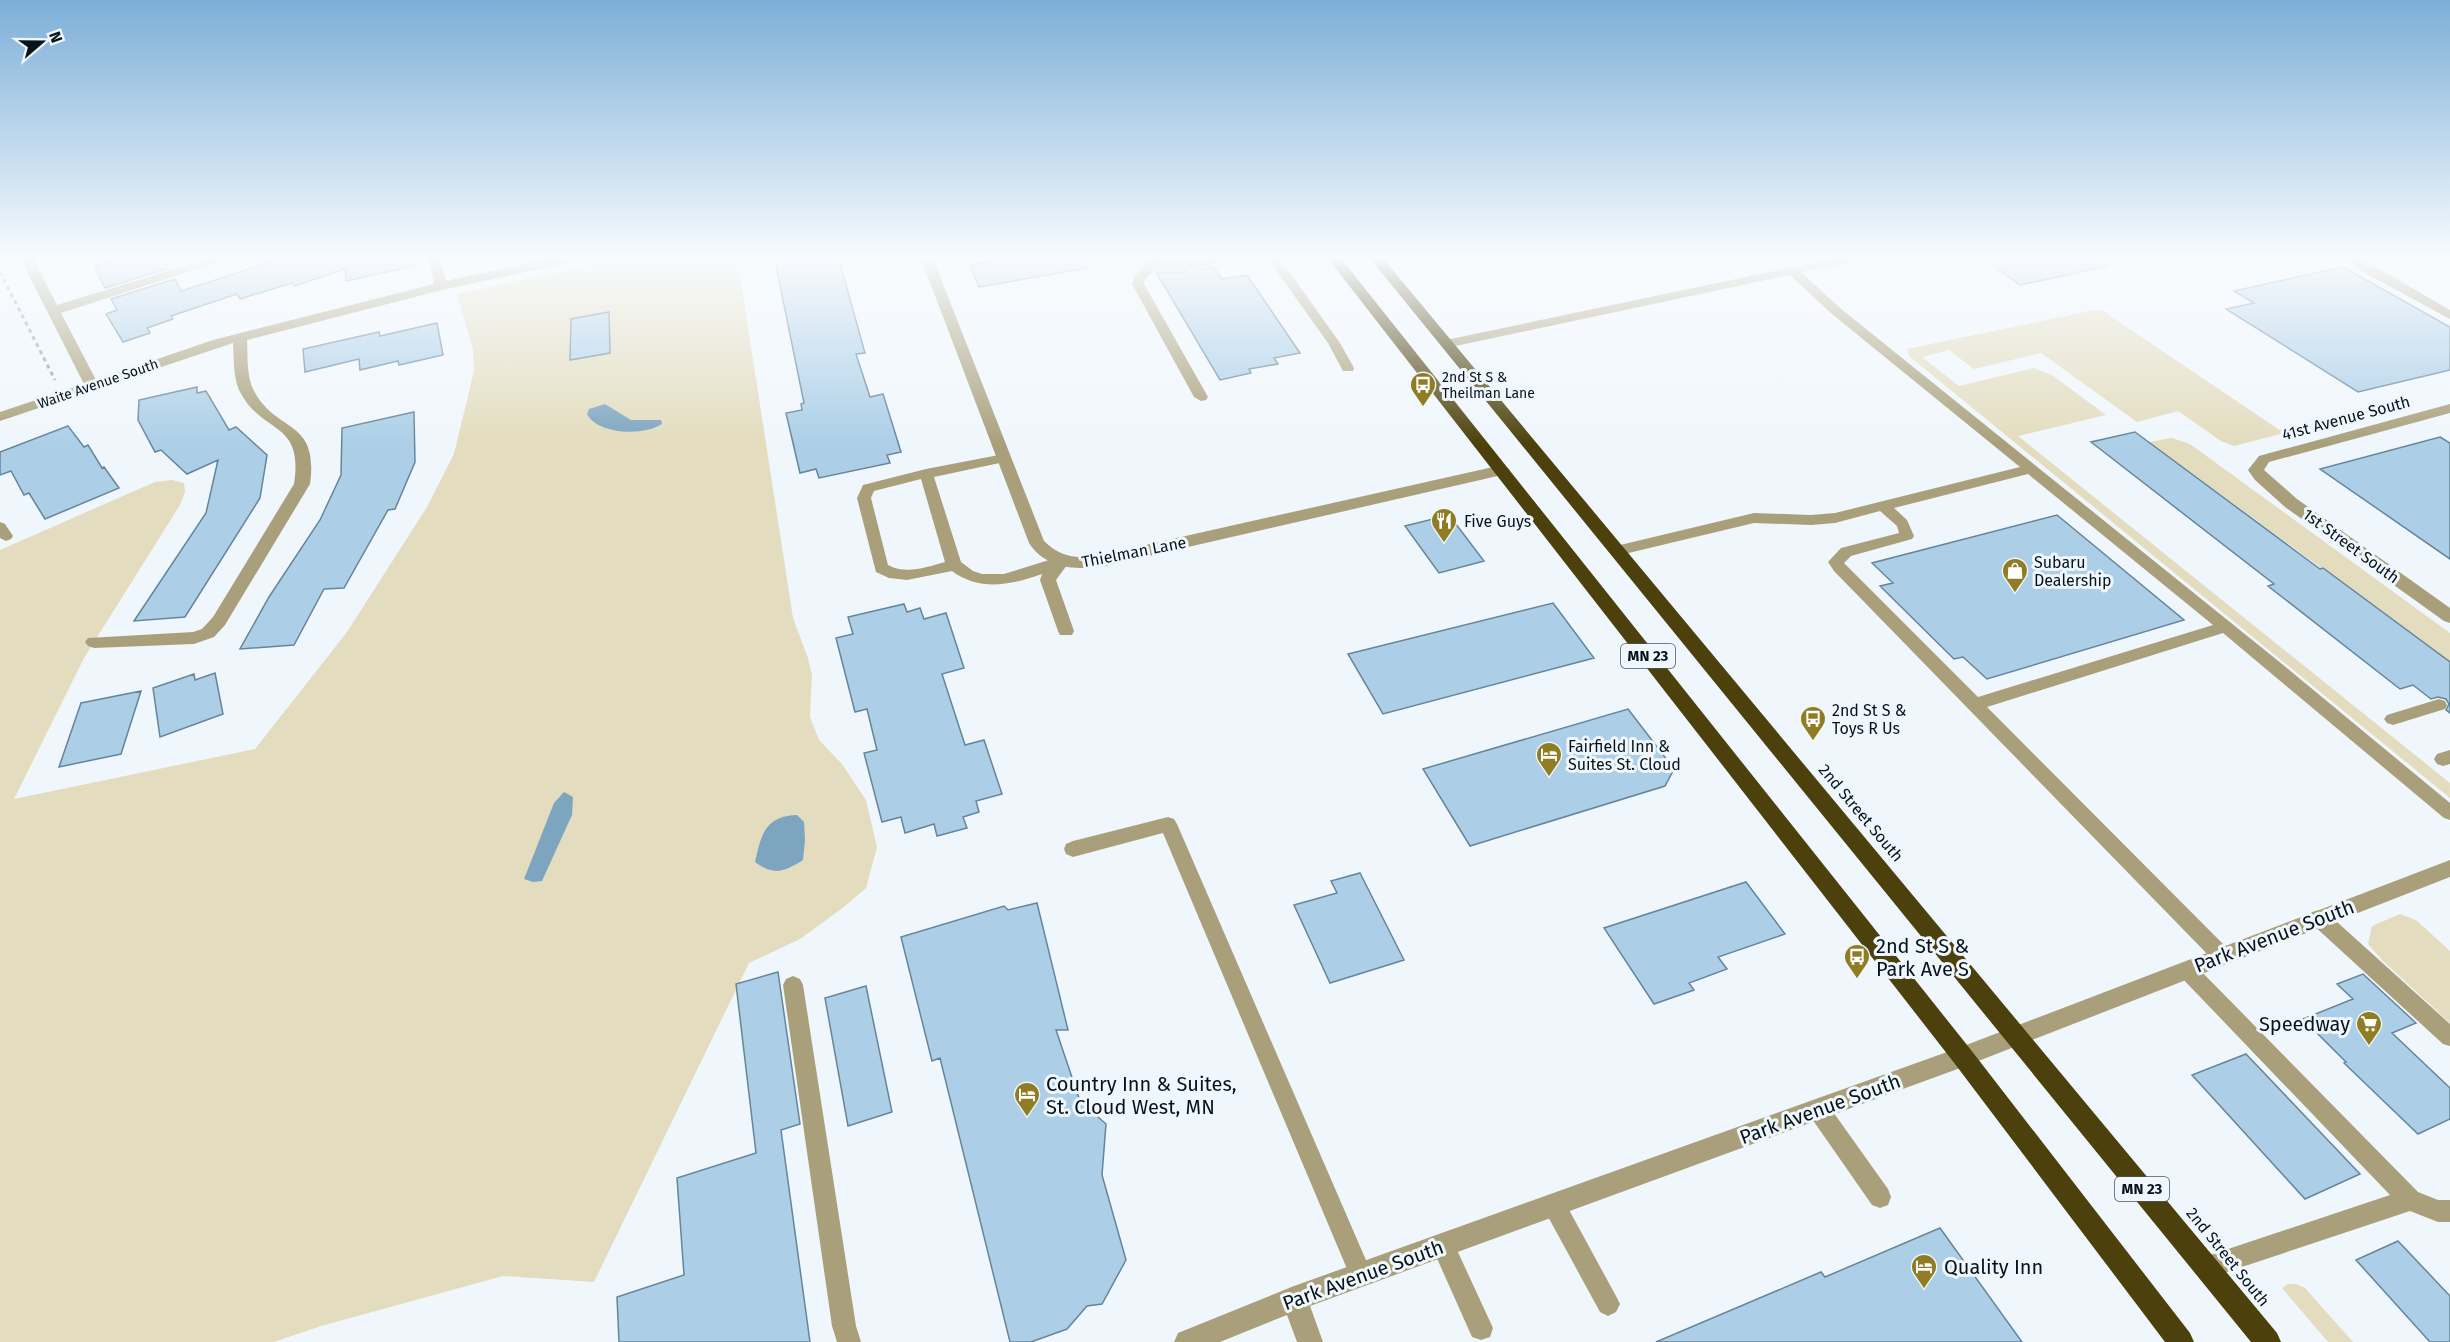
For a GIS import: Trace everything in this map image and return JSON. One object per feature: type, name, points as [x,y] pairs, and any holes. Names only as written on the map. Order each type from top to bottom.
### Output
[{"type":"highway","name":"MN 23","points":[[1382,319],[1963,1057],[2181,1342]]},
{"type":"highway","name":"2nd Street South","points":[[1425,319],[2268,1342]]},
{"type":"street","points":[[57,319],[92,386]]},
{"type":"street","name":"Waite Avenue South","points":[[0,417],[218,343],[315,319]]},
{"type":"street","name":"Thielman Lane","points":[[950,319],[1037,543],[1047,555],[1062,561],[1082,564],[1101,561],[1502,470]]},
{"type":"street","points":[[94,642],[194,638],[208,633],[219,621],[302,484],[307,464],[302,446],[255,403],[245,388],[240,338]]},
{"type":"street","name":"41st Avenue South","points":[[2256,470],[2259,464],[2271,457],[2447,411]]},
{"type":"street","name":"1st Street South","points":[[2256,470],[2260,477],[2291,503],[2450,617]]},
{"type":"street","name":"Park Avenue South","points":[[1187,1342],[1294,1299],[1963,1057],[2450,868]]},
{"type":"street","points":[[1294,1299],[1310,1342]]},
{"type":"lane","points":[[1157,319],[1201,397]]},
{"type":"lane","points":[[1317,319],[1335,343],[1348,368]]},
{"type":"lane","points":[[1446,344],[1567,319]]},
{"type":"lane","points":[[1845,319],[2396,766],[2450,813]]},
{"type":"lane","points":[[954,565],[907,575],[890,575],[881,568],[864,498],[868,488],[926,473],[1004,458]]},
{"type":"lane","points":[[1616,552],[1754,518],[1823,520],[2030,469]]},
{"type":"lane","points":[[926,473],[954,565],[971,577],[990,580],[1016,576],[1062,561]]},
{"type":"lane","points":[[1883,506],[1902,524],[1907,531],[1907,536],[1846,552],[1836,562],[1839,567],[2222,956]]},
{"type":"lane","points":[[1062,561],[1050,574],[1048,580],[1066,631]]},
{"type":"lane","points":[[1973,705],[2225,627]]},
{"type":"lane","points":[[2393,719],[2439,705]]},
{"type":"lane","points":[[1073,849],[1168,824],[1361,1275]]},
{"type":"lane","points":[[2319,918],[2450,1037]]},
{"type":"lane","points":[[2187,970],[2410,1200],[2439,1211],[2450,1211]]},
{"type":"lane","points":[[793,985],[844,1326],[849,1342]]},
{"type":"lane","points":[[1818,1109],[1880,1197]]},
{"type":"lane","points":[[2206,1267],[2410,1200]]},
{"type":"lane","points":[[1554,1205],[1608,1304]]},
{"type":"lane","points":[[1443,1245],[1481,1328]]},
{"type":"path","points":[[23,319],[53,380],[85,371]]},
{"type":"shaded area","points":[[464,319],[747,319],[793,618],[812,675],[810,717],[819,740],[842,764],[866,800],[877,847],[866,888],[800,939],[749,963],[594,1282],[503,1276],[321,1326],[274,1342],[0,1342],[0,550],[155,482],[172,480],[184,483],[185,492],[180,505],[84,658],[14,799],[255,749],[347,632],[427,507],[454,454],[474,371],[473,350]]},
{"type":"shaded area","points":[[2053,319],[2114,319],[2284,433],[2234,446],[2221,441],[2178,411],[2137,422],[2041,353],[1974,369],[1949,350],[1922,357],[1959,386],[2034,368],[2052,375],[2106,415],[2018,436],[2450,783],[2450,798],[1909,356],[1907,349]]},
{"type":"shaded area","points":[[2172,438],[2190,444],[2450,633],[2450,662],[2149,442]]},
{"type":"shaded area","points":[[2400,914],[2416,920],[2450,951],[2450,1023],[2383,961],[2368,944],[2372,926]]},
{"type":"shaded area","points":[[2288,1284],[2296,1284],[2305,1288],[2353,1342],[2328,1342],[2282,1288]]},
{"type":"water","points":[[605,404],[631,420],[661,420],[662,424],[633,432],[611,430],[593,421],[587,414],[589,409]]},
{"type":"water","points":[[564,792],[573,797],[572,815],[542,881],[533,882],[524,879],[554,803]]},
{"type":"water","points":[[797,815],[804,822],[803,860],[779,871],[768,869],[755,862],[762,836],[771,823],[786,816]]},
{"type":"building","points":[[109,319],[173,319],[147,328],[150,333],[123,342]]},
{"type":"building","points":[[571,319],[609,319],[610,353],[570,360]]},
{"type":"building","points":[[787,319],[855,319],[865,353],[856,354],[870,397],[883,394],[901,452],[887,455],[890,463],[819,478],[816,469],[800,473],[786,413],[802,410],[801,404],[804,403]]},
{"type":"building","points":[[1184,319],[1277,319],[1300,353],[1274,358],[1278,364],[1249,369],[1251,373],[1220,380]]},
{"type":"building","points":[[2241,319],[2435,319],[2450,327],[2450,370],[2358,392]]},
{"type":"building","points":[[437,323],[443,355],[399,365],[398,361],[360,370],[359,359],[305,372],[303,349],[379,332],[380,336]]},
{"type":"building","points":[[197,387],[197,393],[206,391],[229,430],[236,427],[267,455],[260,498],[185,617],[134,621],[206,513],[218,460],[187,474],[161,450],[155,452],[138,420],[139,400]]},
{"type":"building","points":[[414,412],[415,462],[395,509],[388,510],[344,588],[324,589],[294,645],[240,649],[269,597],[320,520],[341,475],[342,428]]},
{"type":"building","points":[[68,426],[84,447],[88,445],[102,468],[104,467],[119,488],[45,519],[29,493],[24,495],[11,471],[0,475],[0,452]]},
{"type":"building","points":[[2135,432],[2450,662],[2450,713],[2446,710],[2449,704],[2446,699],[2438,697],[2431,699],[2413,685],[2400,689],[2268,586],[2274,584],[2091,442]]},
{"type":"building","points":[[2440,437],[2450,443],[2450,559],[2320,469]]},
{"type":"building","name":"Five Guys","points":[[1449,515],[1484,561],[1439,573],[1405,526]]},
{"type":"building","points":[[2057,515],[2184,620],[1987,679],[1963,657],[1954,659],[1880,586],[1893,583],[1872,563]]},
{"type":"building","points":[[1553,603],[1594,658],[1383,714],[1348,654]]},
{"type":"building","points":[[904,604],[907,612],[920,608],[924,619],[946,613],[964,668],[942,674],[965,745],[984,740],[1002,794],[976,801],[979,812],[963,817],[967,828],[937,836],[934,824],[905,833],[901,817],[882,822],[864,753],[877,750],[867,709],[855,712],[836,638],[853,634],[848,617]]},
{"type":"building","points":[[215,673],[223,714],[160,737],[153,688],[194,674],[195,680]]},
{"type":"building","points":[[141,691],[121,754],[59,767],[81,703]]},
{"type":"building","name":"Fairfield Inn & Suites St. Cloud","points":[[1628,709],[1674,769],[1665,786],[1470,846],[1423,769]]},
{"type":"building","points":[[1360,873],[1404,960],[1330,983],[1294,905],[1337,893],[1331,881]]},
{"type":"building","points":[[1746,882],[1785,934],[1718,957],[1727,969],[1689,983],[1694,990],[1654,1004],[1604,928]]},
{"type":"building","name":"Country Inn & Suites, St. Cloud West, MN","points":[[1037,903],[1068,1030],[1056,1030],[1080,1101],[1106,1124],[1102,1175],[1126,1260],[1102,1304],[1087,1306],[1067,1329],[1031,1342],[1010,1342],[940,1058],[932,1061],[901,937],[1004,906],[1008,910]]},
{"type":"building","points":[[778,972],[800,1124],[781,1130],[810,1342],[619,1342],[617,1297],[684,1275],[677,1178],[756,1153],[736,984]]},
{"type":"building","name":"Speedway","points":[[2363,974],[2416,1023],[2392,1033],[2450,1088],[2450,1119],[2418,1134],[2344,1063],[2346,1062],[2303,1019],[2353,999],[2337,984]]},
{"type":"building","points":[[866,986],[892,1112],[848,1126],[825,998]]},
{"type":"building","points":[[2246,1054],[2360,1174],[2305,1199],[2192,1075]]},
{"type":"building","name":"Quality Inn","points":[[1940,1228],[2022,1342],[1656,1342],[1821,1272],[1825,1277]]},
{"type":"building","points":[[2398,1241],[2450,1296],[2450,1342],[2430,1342],[2356,1260]]},
{"type":"place","name":"2nd St S & Theilman Lane","points":[[1423,408]]},
{"type":"place","name":"Five Guys","points":[[1444,544]]},
{"type":"place","name":"Subaru Dealership","points":[[2015,594]]},
{"type":"place","name":"2nd St S & Toys R Us","points":[[1813,742]]},
{"type":"place","name":"Fairfield Inn & Suites St. Cloud","points":[[1549,778]]},
{"type":"place","name":"2nd St S & Park Ave S","points":[[1857,980]]},
{"type":"place","name":"Speedway","points":[[2369,1047]]},
{"type":"place","name":"Country Inn & Suites, St. Cloud West, MN","points":[[1027,1118]]},
{"type":"place","name":"Quality Inn","points":[[1924,1290]]}]
